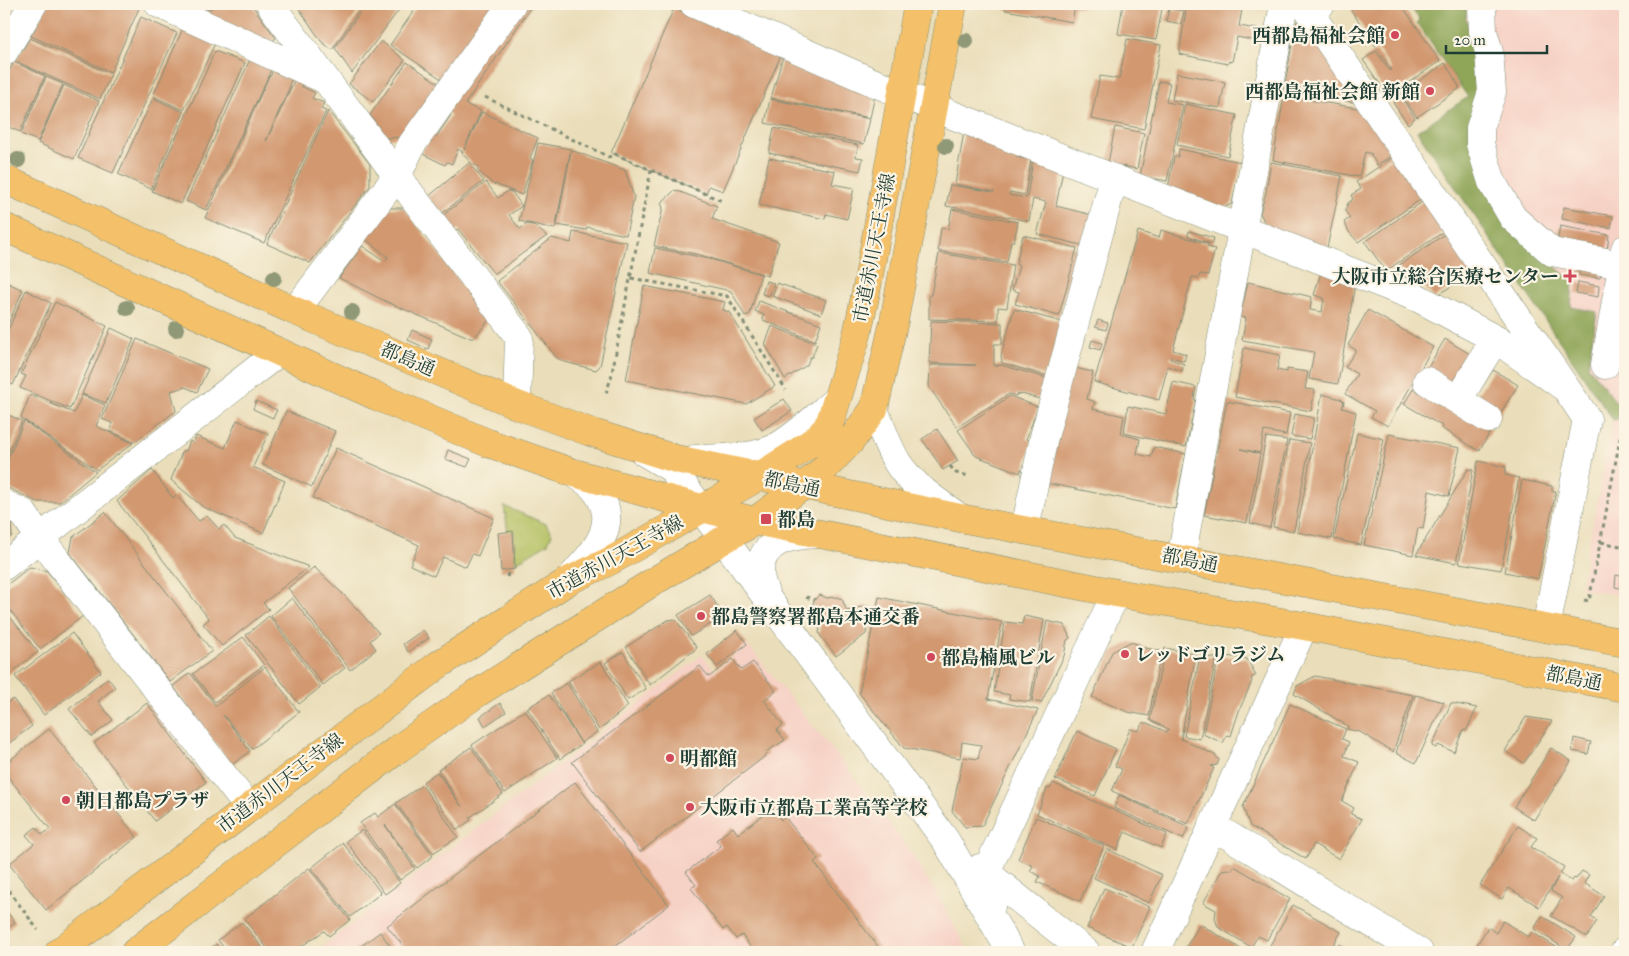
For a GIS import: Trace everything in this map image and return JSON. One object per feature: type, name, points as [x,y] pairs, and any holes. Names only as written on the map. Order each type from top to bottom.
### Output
[{"type":"main road","name":"市道赤川天王寺線","points":[[59,952],[438,664],[568,581],[612,560],[758,477],[819,437],[830,422],[849,363],[861,316],[918,4]]},
{"type":"main road","name":"市道赤川天王寺線","points":[[135,952],[398,749],[476,694],[656,580],[755,521],[804,486],[836,458],[850,442],[874,409],[896,313],[953,4]]},
{"type":"main road","name":"都島通","points":[[4,179],[295,311],[517,405],[590,432],[676,459],[960,518],[1181,558],[1625,644]]},
{"type":"main road","name":"都島通","points":[[4,227],[376,396],[488,443],[574,473],[755,521],[1116,593],[1304,626],[1625,688]]},
{"type":"street","points":[[4,52],[33,4]]},
{"type":"street","points":[[159,4],[327,81]]},
{"type":"street","points":[[270,4],[519,337],[517,405]]},
{"type":"street","points":[[295,311],[397,176],[412,144],[512,4]]},
{"type":"street","points":[[694,4],[934,107],[1418,298],[1495,339],[1564,387]]},
{"type":"street","points":[[1484,4],[1482,6],[1483,31],[1489,52],[1492,92],[1480,128],[1480,144],[1492,182],[1513,218],[1552,252],[1624,257],[1604,365]]},
{"type":"street","points":[[1181,558],[1242,228],[1299,7]]},
{"type":"street","points":[[1299,7],[1586,420],[1546,628]]},
{"type":"street","points":[[1025,530],[1044,437],[1114,178]]},
{"type":"street","points":[[1458,400],[1495,339]]},
{"type":"street","points":[[4,566],[279,352]]},
{"type":"street","points":[[1427,381],[1488,418]]},
{"type":"street","points":[[676,459],[724,458],[750,455],[774,449],[836,400]]},
{"type":"street","points":[[874,409],[889,448],[898,464],[913,482],[960,518]]},
{"type":"street","points":[[634,446],[671,468],[725,540],[946,841],[1011,952]]},
{"type":"street","points":[[568,581],[594,552],[602,538],[606,523],[605,512],[600,499],[592,487],[574,473]]},
{"type":"street","points":[[4,504],[23,513],[40,538],[248,807]]},
{"type":"street","points":[[766,598],[760,573],[764,555],[778,541],[797,535],[822,534]]},
{"type":"street","points":[[993,920],[986,872],[1116,593]]},
{"type":"street","points":[[1155,952],[1304,626]]},
{"type":"street","points":[[1212,826],[1419,952]]},
{"type":"street","points":[[946,841],[1086,952]]},
{"type":"path","points":[[452,86],[608,156],[615,154],[722,201]]},
{"type":"path","points":[[606,393],[611,378],[651,170]]},
{"type":"path","points":[[631,278],[727,296],[786,390]]},
{"type":"path","points":[[1589,601],[1625,413]]},
{"type":"path","points":[[950,466],[956,473],[968,476]]},
{"type":"path","points":[[1601,542],[1625,547]]},
{"type":"path","points":[[507,577],[509,570]]},
{"type":"path","points":[[4,884],[38,930]]},
{"type":"shaded area","name":"大阪市立総合医療センター","points":[[1408,4],[1625,4],[1625,597],[1580,588],[1613,420],[1417,131],[1468,97],[1417,23],[1420,20]]},
{"type":"shaded area","name":"大阪市立都島工業高等学校","points":[[747,644],[844,764],[909,850],[935,891],[969,952],[315,952],[702,655],[715,671]]},
{"type":"green space","points":[[1408,4],[1467,4],[1466,19],[1469,28],[1481,34],[1488,77],[1476,128],[1550,262],[1573,282],[1571,307],[1597,312],[1588,366],[1620,407],[1618,419],[1613,420],[1417,131],[1468,97],[1417,23],[1420,20]]},
{"type":"green space","points":[[504,506],[546,524],[552,534],[548,543],[515,563],[514,531],[508,533]]},
{"type":"building","points":[[48,4],[135,4],[140,6],[111,72],[31,36]]},
{"type":"building","points":[[189,4],[215,4],[203,12]]},
{"type":"building","points":[[217,4],[251,4],[276,38],[270,43],[203,14]]},
{"type":"building","points":[[296,4],[363,4],[332,50],[321,41]]},
{"type":"building","points":[[366,4],[396,4],[401,7],[352,73],[335,48]]},
{"type":"building","points":[[411,4],[533,4],[465,104],[481,111],[464,150],[482,112],[538,138],[530,158],[533,160],[522,195],[494,185],[477,170],[479,167],[472,164],[463,152],[458,149],[452,164],[447,162],[445,165],[421,153],[434,134],[437,136],[451,115],[445,111],[443,80],[390,45],[416,8]]},
{"type":"building","points":[[1007,4],[1082,4],[1081,8],[1075,6],[1072,22],[1005,10]]},
{"type":"building","points":[[1095,4],[1108,4],[1108,7]]},
{"type":"building","points":[[1123,4],[1163,4],[1156,40],[1118,34]]},
{"type":"building","points":[[1164,4],[1184,4],[1183,8]]},
{"type":"building","points":[[1187,4],[1243,4],[1239,26],[1263,30],[1261,42],[1237,37],[1232,62],[1229,61],[1228,64],[1179,54]]},
{"type":"building","name":"西都島福祉会館","points":[[1359,4],[1401,4],[1440,61],[1404,86],[1403,84],[1387,94],[1363,60],[1376,51],[1390,71],[1391,69],[1351,10]]},
{"type":"building","points":[[674,8],[781,55],[723,191],[709,186],[706,194],[611,153]]},
{"type":"building","points":[[1169,9],[1184,11],[1181,24],[1166,21]]},
{"type":"building","points":[[141,17],[177,33],[113,173],[78,158]]},
{"type":"building","points":[[1296,22],[1304,24],[1357,103],[1284,90]]},
{"type":"building","points":[[184,26],[216,41],[184,110],[153,96]]},
{"type":"building","points":[[30,38],[111,74],[100,99],[15,61]]},
{"type":"building","points":[[1127,39],[1161,45],[1144,129],[1091,119],[1100,76],[1119,79]]},
{"type":"building","points":[[381,41],[405,60],[373,102],[349,84]]},
{"type":"building","points":[[215,51],[245,63],[181,204],[152,191]]},
{"type":"building","points":[[783,56],[875,95],[870,118],[771,98]]},
{"type":"building","points":[[251,57],[273,66],[206,210],[186,201]]},
{"type":"building","points":[[14,62],[45,76],[20,132],[4,125],[4,81]]},
{"type":"building","points":[[407,62],[438,83],[404,137],[386,138],[370,115]]},
{"type":"building","name":"西都島福祉会館 新館","points":[[1445,63],[1460,88],[1417,117],[1400,94]]},
{"type":"building","points":[[274,68],[293,76],[266,141],[296,77],[304,80],[301,86],[315,93],[312,98],[324,103],[321,109],[326,111],[264,243],[205,218]]},
{"type":"building","points":[[1177,73],[1225,82],[1220,108],[1172,100]]},
{"type":"building","points":[[46,77],[63,84],[38,141],[21,134]]},
{"type":"building","points":[[1159,81],[1170,83],[1166,102],[1183,105],[1167,181],[1140,176]]},
{"type":"building","points":[[64,85],[99,101],[74,159],[38,143]]},
{"type":"building","points":[[1284,96],[1364,109],[1394,154],[1377,165],[1372,154],[1365,152],[1359,177],[1273,160]]},
{"type":"building","points":[[1401,97],[1415,118],[1408,124],[1393,103]]},
{"type":"building","points":[[153,98],[184,112],[151,189],[118,174]]},
{"type":"building","points":[[770,99],[870,119],[864,144],[765,123]]},
{"type":"building","points":[[1185,104],[1237,115],[1228,156],[1177,145]]},
{"type":"building","points":[[328,111],[370,164],[370,186],[310,263],[267,244]]},
{"type":"building","points":[[1115,127],[1144,133],[1137,169],[1108,163]]},
{"type":"building","points":[[774,128],[858,145],[856,157],[863,158],[860,171],[769,153]]},
{"type":"building","points":[[964,132],[1018,153],[1017,157],[1031,160],[1025,195],[1010,192],[1009,195],[1027,198],[1033,159],[1063,170],[1056,206],[1092,215],[1085,246],[1037,234],[1046,202],[1033,199],[1029,221],[946,206],[950,185],[994,192],[955,184]]},
{"type":"building","points":[[538,143],[571,149],[555,229],[519,221]]},
{"type":"building","points":[[1179,149],[1241,162],[1232,204],[1220,209],[1168,188],[1174,157],[1178,157]]},
{"type":"building","points":[[571,150],[625,170],[634,197],[626,235],[587,227],[586,230],[557,225]]},
{"type":"building","points":[[1395,156],[1423,198],[1358,242],[1349,232],[1344,222],[1350,218],[1345,211],[1348,203],[1353,199],[1351,195],[1361,189],[1356,182]]},
{"type":"building","points":[[769,158],[835,171],[832,184],[854,188],[847,219],[826,214],[825,219],[759,205]]},
{"type":"building","points":[[1271,162],[1342,176],[1327,248],[1267,227],[1260,213]]},
{"type":"building","points":[[469,163],[484,181],[441,214],[428,197]]},
{"type":"building","points":[[486,182],[498,198],[508,191],[512,192],[522,206],[509,215],[520,229],[527,224],[533,225],[547,236],[494,274],[458,229],[454,232],[442,216]]},
{"type":"building","points":[[675,190],[717,206],[712,219],[779,242],[768,276],[700,255],[654,246],[663,208],[661,203]]},
{"type":"building","points":[[1425,200],[1446,230],[1386,271],[1365,242]]},
{"type":"building","points":[[1564,207],[1613,216],[1611,228],[1562,219]]},
{"type":"building","points":[[388,208],[404,208],[489,320],[473,339],[385,301],[339,278],[362,246],[385,261],[388,257],[365,239]]},
{"type":"building","points":[[952,209],[1018,222],[1014,241],[1011,241],[1007,262],[938,251],[941,228],[948,229]]},
{"type":"building","points":[[1560,226],[1609,235],[1606,258],[1556,249]]},
{"type":"building","points":[[1161,230],[1208,244],[1207,247],[1215,249],[1208,275],[1200,274],[1199,278],[1192,277],[1173,350],[1186,354],[1184,361],[1171,357],[1170,359],[1184,364],[1182,371],[1168,366],[1159,400],[1094,382],[1138,231],[1159,238]]},
{"type":"building","points":[[1189,231],[1214,238],[1212,244],[1188,236]]},
{"type":"building","points":[[573,232],[627,242],[600,366],[596,370],[557,358],[497,281],[552,238],[571,243]]},
{"type":"building","points":[[1448,232],[1473,271],[1434,298],[1420,280],[1411,286],[1398,266]]},
{"type":"building","points":[[1023,235],[1077,248],[1059,316],[1015,304],[1019,292],[1012,290],[1019,266],[1016,264]]},
{"type":"building","points":[[655,248],[710,259],[761,274],[750,314],[745,316],[731,291],[650,273]]},
{"type":"building","points":[[939,253],[1013,265],[1007,308],[998,307],[998,321],[929,319],[929,295],[931,295]]},
{"type":"building","points":[[1582,263],[1603,267],[1600,278],[1579,275]]},
{"type":"building","points":[[1322,269],[1355,284],[1338,384],[1309,379],[1314,352],[1242,340],[1246,318],[1240,317],[1248,282],[1312,297],[1310,310],[1322,312],[1324,298],[1314,295]]},
{"type":"building","points":[[4,281],[23,290],[4,333]]},
{"type":"building","points":[[766,281],[774,283],[769,296],[762,294]]},
{"type":"building","points":[[1578,282],[1599,286],[1598,297],[1576,293]]},
{"type":"building","points":[[777,283],[826,300],[821,314],[772,296]]},
{"type":"building","points":[[644,286],[725,302],[723,310],[729,312],[775,386],[746,404],[626,380]]},
{"type":"building","points":[[26,290],[51,303],[13,385],[4,381],[4,339]]},
{"type":"building","points":[[759,301],[821,324],[815,341],[763,320],[764,315],[755,311]]},
{"type":"building","points":[[55,302],[107,326],[70,409],[20,388],[26,376],[21,374]]},
{"type":"building","points":[[1014,309],[1062,322],[1047,376],[1002,363],[1001,355]]},
{"type":"building","points":[[1368,310],[1433,347],[1388,426],[1371,417],[1375,411],[1345,394],[1357,374],[1345,367],[1356,350],[1348,345]]},
{"type":"building","points":[[1098,320],[1108,323],[1106,330],[1095,327]]},
{"type":"building","points":[[931,321],[1002,323],[1002,344],[994,344],[994,366],[1001,365],[1050,379],[1043,400],[1022,394],[1017,394],[1016,396],[1009,394],[957,427],[929,387],[930,365],[976,365],[929,363]]},
{"type":"building","points":[[772,326],[817,344],[807,365],[785,379],[765,344]]},
{"type":"building","points":[[111,328],[134,339],[106,403],[82,394]]},
{"type":"building","points":[[412,330],[432,339],[428,349],[408,340]]},
{"type":"building","points":[[137,339],[208,369],[197,392],[185,387],[171,391],[176,411],[134,442],[110,431],[112,423],[102,419]]},
{"type":"building","points":[[1445,339],[1470,354],[1448,389],[1424,374]]},
{"type":"building","points":[[1092,340],[1102,343],[1100,350],[1090,347]]},
{"type":"building","points":[[1244,348],[1280,355],[1277,370],[1287,372],[1287,369],[1308,372],[1305,389],[1315,390],[1311,411],[1235,397]]},
{"type":"building","points":[[1070,367],[1093,372],[1087,399],[1095,402],[1093,409],[1124,416],[1121,434],[1140,439],[1137,454],[1151,457],[1154,447],[1186,454],[1175,509],[1046,483]]},
{"type":"building","points":[[1625,367],[1625,388],[1621,387]]},
{"type":"building","points":[[1493,370],[1518,385],[1496,420],[1471,404]]},
{"type":"building","points":[[1173,382],[1196,387],[1194,399],[1196,400],[1186,447],[1124,433],[1128,406],[1166,414]]},
{"type":"building","points":[[1417,383],[1492,429],[1479,451],[1441,428],[1442,426],[1404,404]]},
{"type":"building","points":[[1322,394],[1341,399],[1344,402],[1342,408],[1356,412],[1332,539],[1297,532]]},
{"type":"building","points":[[30,395],[74,413],[82,395],[105,405],[96,426],[133,443],[97,470],[21,418]]},
{"type":"building","points":[[1010,396],[1038,407],[1026,439],[1032,441],[1024,471],[1021,469],[1020,473],[976,456],[958,430]]},
{"type":"building","points":[[784,399],[792,411],[762,430],[754,418]]},
{"type":"building","points":[[256,401],[277,410],[273,418],[253,409]]},
{"type":"building","points":[[1227,401],[1290,413],[1286,435],[1264,431],[1260,453],[1241,449],[1260,454],[1247,523],[1204,515]]},
{"type":"building","points":[[286,411],[335,431],[312,487],[263,465]]},
{"type":"building","points":[[4,413],[22,421],[4,463]]},
{"type":"building","points":[[1295,414],[1314,418],[1310,439],[1291,436]]},
{"type":"building","points":[[237,420],[268,434],[253,467],[285,481],[263,533],[203,507],[171,480],[183,450],[186,451],[190,441],[193,443],[196,436],[225,448]]},
{"type":"building","points":[[24,421],[96,472],[60,502],[37,502],[4,486],[4,468]]},
{"type":"building","points":[[937,429],[958,461],[943,470],[922,439]]},
{"type":"building","points":[[1357,433],[1384,439],[1361,545],[1334,539]]},
{"type":"building","points":[[1389,434],[1460,448],[1449,496],[1429,491],[1423,529],[1418,528],[1413,555],[1364,545]]},
{"type":"building","points":[[1266,437],[1287,440],[1270,528],[1250,523]]},
{"type":"building","points":[[1289,440],[1310,443],[1294,531],[1273,527]]},
{"type":"building","points":[[336,448],[494,518],[478,556],[472,554],[466,567],[443,557],[434,576],[410,565],[419,545],[313,498]]},
{"type":"building","points":[[448,450],[471,459],[467,467],[445,459]]},
{"type":"building","points":[[1478,461],[1506,467],[1505,475],[1519,478],[1501,570],[1459,563]]},
{"type":"building","points":[[1468,469],[1473,470],[1456,563],[1416,555]]},
{"type":"building","points":[[152,470],[173,498],[176,495],[199,521],[207,516],[219,529],[224,525],[235,538],[309,567],[263,603],[269,609],[222,646],[203,624],[209,619],[117,501]]},
{"type":"building","points":[[1522,480],[1552,486],[1552,491],[1556,491],[1538,579],[1505,572]]},
{"type":"building","points":[[105,512],[212,651],[170,682],[70,553],[73,537]]},
{"type":"building","points":[[4,519],[11,522],[12,536],[4,542]]},
{"type":"building","points":[[513,531],[515,569],[501,571],[498,533]]},
{"type":"building","points":[[30,567],[47,571],[83,616],[40,649],[4,602],[4,587]]},
{"type":"building","points":[[314,567],[344,595],[379,633],[370,641],[376,649],[350,670],[288,588]]},
{"type":"building","points":[[1616,575],[1625,577],[1625,589],[1615,587]]},
{"type":"building","name":"都島警察署都島本通交番","points":[[710,595],[724,616],[691,636],[678,615]]},
{"type":"building","points":[[820,595],[827,598],[836,597],[842,599],[847,611],[865,606],[870,608],[866,634],[836,656],[819,634],[820,627],[813,603]]},
{"type":"building","name":"都島楠風ビル","points":[[879,597],[1002,622],[988,699],[1038,710],[982,826],[965,827],[952,811],[963,757],[978,759],[981,745],[962,742],[960,758],[904,748],[859,693]]},
{"type":"building","points":[[292,598],[345,668],[323,685],[271,616]]},
{"type":"building","points":[[4,609],[38,652],[8,675],[4,670]]},
{"type":"building","points":[[269,616],[321,687],[299,704],[246,635]]},
{"type":"building","points":[[1024,616],[1044,620],[1030,702],[1009,699],[1010,695],[994,692],[1005,622],[1022,624]]},
{"type":"building","points":[[675,619],[697,648],[650,685],[626,647],[668,620]]},
{"type":"building","points":[[1047,621],[1064,625],[1070,638],[1067,640],[1064,656],[1041,703],[1032,701]]},
{"type":"building","points":[[423,630],[429,638],[408,652],[403,644]]},
{"type":"building","points":[[737,630],[747,644],[717,667],[707,654]]},
{"type":"building","points":[[72,633],[101,672],[44,715],[15,676]]},
{"type":"building","points":[[243,637],[264,665],[215,702],[193,674]]},
{"type":"building","points":[[1130,642],[1141,645],[1141,647],[1161,651],[1149,716],[1128,712],[1092,697],[1112,652]]},
{"type":"building","points":[[1165,648],[1196,654],[1181,739],[1215,755],[1219,760],[1217,765],[1211,766],[1214,768],[1188,824],[1112,791],[1122,769],[1115,766],[1130,729],[1139,731],[1142,723],[1147,723],[1167,732],[1168,729],[1150,720]]},
{"type":"building","points":[[623,652],[646,689],[628,700],[605,663]]},
{"type":"building","points":[[1219,655],[1247,659],[1256,675],[1251,678],[1252,681],[1231,736],[1227,735],[1223,743],[1203,734]]},
{"type":"building","points":[[1200,656],[1216,658],[1200,739],[1184,736]]},
{"type":"building","name":"明都館","points":[[733,659],[741,670],[753,662],[776,691],[764,700],[783,725],[777,730],[785,740],[766,752],[768,754],[640,852],[572,762],[700,666],[709,677]]},
{"type":"building","points":[[601,662],[628,706],[599,730],[568,681]]},
{"type":"building","points":[[265,667],[299,712],[252,749],[223,715],[250,751],[232,765],[173,686],[190,673],[216,706]]},
{"type":"building","points":[[1315,676],[1413,695],[1393,752],[1360,732],[1347,729],[1348,726],[1294,694],[1297,686]]},
{"type":"building","points":[[108,678],[115,687],[98,701],[113,720],[92,737],[69,709]]},
{"type":"building","points":[[567,683],[597,732],[581,743],[551,693]]},
{"type":"building","points":[[549,695],[582,744],[560,759],[527,708]]},
{"type":"building","points":[[1415,695],[1444,702],[1416,763],[1396,753]]},
{"type":"building","points":[[13,699],[32,726],[4,747],[4,705]]},
{"type":"building","points":[[147,703],[206,782],[155,821],[94,743]]},
{"type":"building","points":[[500,703],[506,712],[485,726],[480,717]]},
{"type":"building","points":[[1451,703],[1477,708],[1466,731],[1463,730],[1454,752],[1438,745],[1436,748],[1432,746]]},
{"type":"building","points":[[1290,704],[1346,729],[1342,739],[1349,742],[1344,756],[1359,762],[1342,801],[1354,808],[1351,814],[1362,819],[1339,859],[1314,844],[1306,859],[1250,826],[1243,807]]},
{"type":"building","points":[[525,710],[557,758],[505,793],[472,745]]},
{"type":"building","points":[[1526,717],[1552,721],[1524,763],[1505,751]]},
{"type":"building","name":"朝日都島プラザ","points":[[49,729],[137,837],[46,910],[9,864],[34,844],[26,835],[36,827],[42,835],[50,829],[4,772],[4,765]]},
{"type":"building","points":[[1077,731],[1116,749],[1095,796],[1055,779]]},
{"type":"building","points":[[1574,738],[1591,742],[1588,754],[1572,751]]},
{"type":"building","points":[[471,747],[503,794],[469,818],[471,820],[457,830],[423,782],[437,772],[462,807],[438,770]]},
{"type":"building","points":[[1551,748],[1571,761],[1534,820],[1514,807]]},
{"type":"building","points":[[575,782],[669,905],[607,952],[408,952],[387,926]]},
{"type":"building","points":[[1053,783],[1167,834],[1161,848],[1125,832],[1117,850],[1037,814],[1047,788],[1050,789]]},
{"type":"building","points":[[422,785],[458,837],[433,853],[396,803]]},
{"type":"building","points":[[1119,795],[1189,827],[1183,839],[1114,808]]},
{"type":"building","points":[[395,804],[433,856],[417,868],[385,825],[415,869],[400,880],[360,823],[375,813],[378,817]]},
{"type":"building","points":[[772,808],[781,820],[785,817],[818,859],[814,862],[882,952],[754,952],[742,935],[736,939],[727,927],[723,930],[691,888],[696,885],[686,872],[721,846],[716,840],[733,827],[738,834]]},
{"type":"building","points":[[1036,817],[1104,846],[1080,901],[1037,882],[1040,876],[1030,871],[1033,866],[1018,859]]},
{"type":"building","points":[[1518,826],[1537,838],[1531,847],[1564,867],[1560,874],[1572,881],[1582,871],[1589,875],[1584,883],[1604,896],[1591,917],[1597,921],[1587,937],[1551,916],[1562,898],[1551,891],[1558,877],[1539,907],[1509,888],[1502,899],[1480,885]]},
{"type":"building","points":[[362,830],[400,883],[385,894],[346,841]]},
{"type":"building","points":[[343,843],[381,893],[350,917],[311,868]]},
{"type":"building","points":[[1107,849],[1162,875],[1149,903],[1094,878]]},
{"type":"building","points":[[1234,866],[1290,899],[1267,940],[1258,936],[1251,947],[1218,927],[1215,918],[1216,910],[1203,903],[1222,870],[1232,870]]},
{"type":"building","points":[[309,868],[350,920],[329,936],[324,931],[293,952],[270,952],[244,919]]},
{"type":"building","points":[[1104,888],[1150,907],[1132,947],[1087,928]]},
{"type":"building","points":[[1293,905],[1341,932],[1329,952],[1266,952]]},
{"type":"building","points":[[4,908],[15,922],[4,933]]},
{"type":"building","points":[[1542,916],[1576,937],[1567,950],[1534,929]]},
{"type":"building","points":[[1503,921],[1528,937],[1532,932],[1564,952],[1473,951],[1488,927],[1496,933]]},
{"type":"building","points":[[242,922],[266,952],[227,952],[218,940]]},
{"type":"building","points":[[1200,924],[1246,952],[1183,952]]},
{"type":"building","points":[[380,932],[395,952],[353,952]]},
{"type":"building","points":[[216,944],[223,952],[205,952]]},
{"type":"building","points":[[1339,944],[1353,952],[1334,952]]},
{"type":"building","points":[[1368,947],[1377,952],[1366,952]]},
{"type":"place","name":"西都島福祉会館","points":[[1395,35]]},
{"type":"place","name":"西都島福祉会館 新館","points":[[1430,91]]},
{"type":"place","name":"大阪市立総合医療センター","points":[[1570,276]]},
{"type":"place","name":"都島","points":[[766,519]]},
{"type":"place","name":"都島警察署都島本通交番","points":[[701,616]]},
{"type":"place","name":"レッドゴリラジム","points":[[1125,654]]},
{"type":"place","name":"都島楠風ビル","points":[[931,657]]},
{"type":"place","name":"明都館","points":[[670,758]]},
{"type":"place","name":"朝日都島プラザ","points":[[66,800]]},
{"type":"place","name":"大阪市立都島工業高等学校","points":[[690,807]]}]
